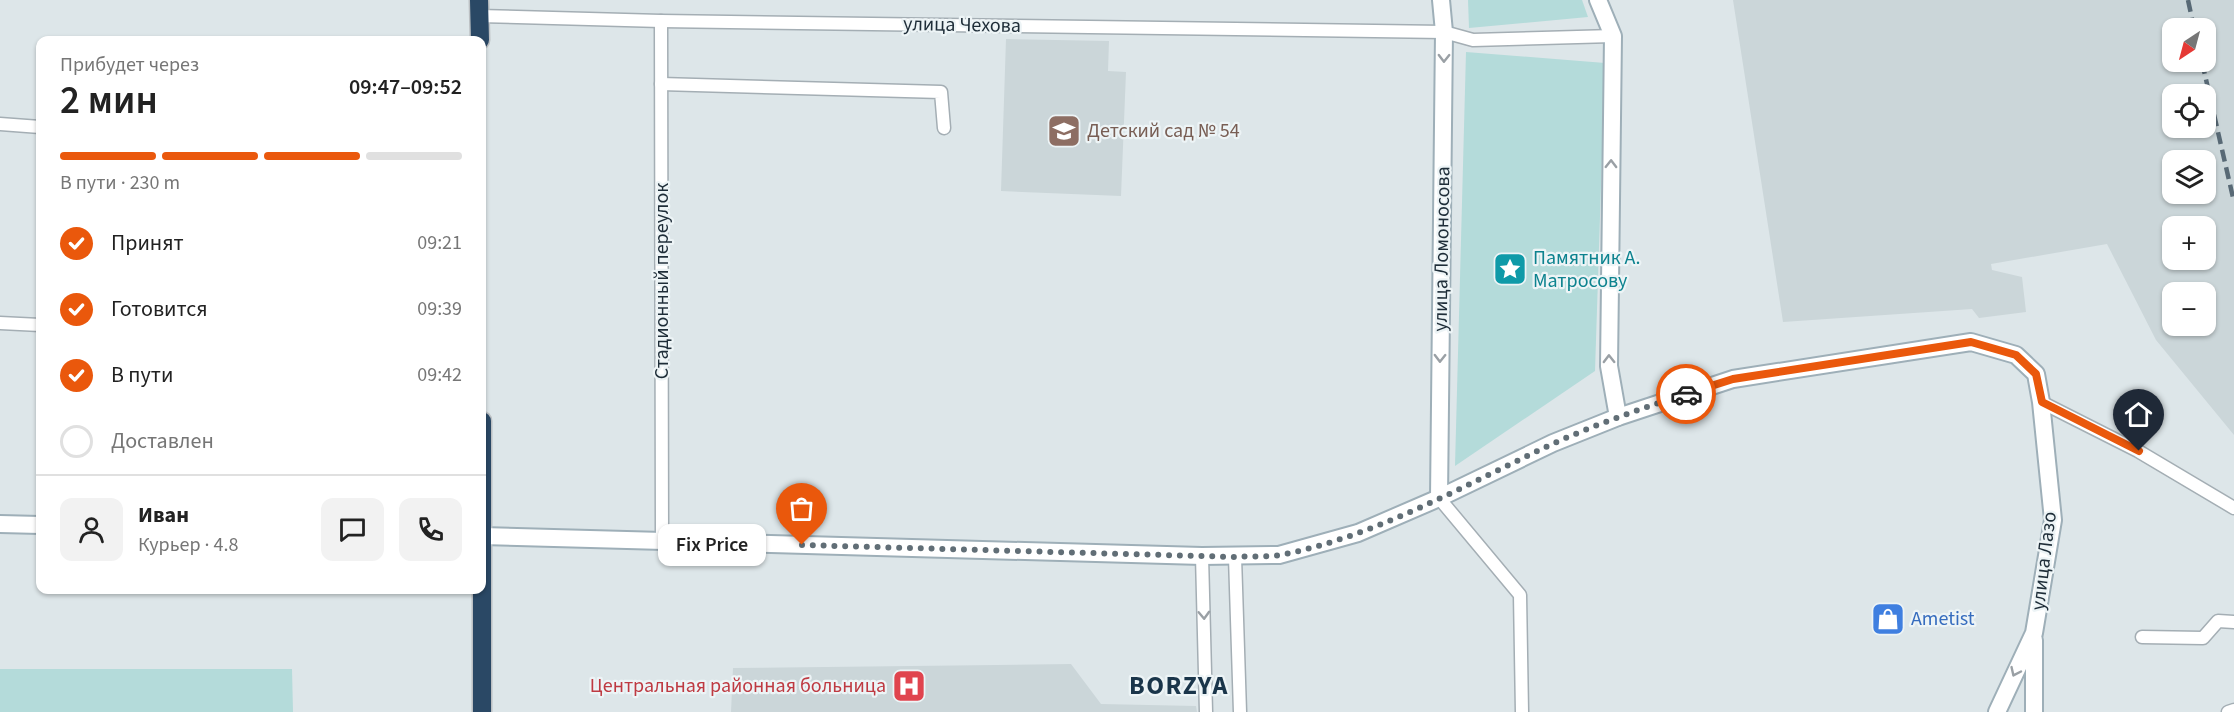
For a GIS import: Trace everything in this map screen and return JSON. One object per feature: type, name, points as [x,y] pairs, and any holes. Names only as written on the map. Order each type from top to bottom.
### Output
[{"type":"highway","points":[[479,8],[480,36]]},
{"type":"highway","points":[[482,594],[482,712]]},
{"type":"street","name":"улица Ломоносова","points":[[1439,498],[1444,32],[1441,0]]},
{"type":"street","points":[[1598,0],[1613,36],[1609,366],[1618,417]]},
{"type":"street","name":"улица Чехова","points":[[479,8],[661,21],[1444,32],[1473,40],[1613,36]]},
{"type":"street","name":"Стадионный переулок","points":[[661,21],[662,541]]},
{"type":"street","points":[[661,84],[941,92],[944,128]]},
{"type":"street","points":[[0,124],[36,127]]},
{"type":"street","points":[[0,324],[36,325]]},
{"type":"street","name":"улица Лазо","points":[[486,536],[1235,557],[1279,555],[1358,533],[1553,444],[1618,417],[1733,379],[1971,342],[2016,355],[2036,374],[2042,402],[2053,520],[2034,633],[1997,712]]},
{"type":"street","points":[[2042,402],[2139,451],[2234,508]]},
{"type":"street","points":[[1439,498],[1520,596],[1522,712]]},
{"type":"street","points":[[0,524],[36,525]]},
{"type":"street","points":[[1202,556],[1206,712]]},
{"type":"street","points":[[1235,557],[1240,712]]},
{"type":"street","points":[[2142,637],[2204,638],[2218,621],[2234,622]]},
{"type":"street","points":[[2034,633],[2034,712]]},
{"type":"street","points":[[2228,712],[2234,710]]},
{"type":"shaded area","points":[[1468,0],[1582,0],[1588,17],[1469,28]]},
{"type":"shaded area","points":[[1733,0],[2234,0],[2234,435],[2156,340],[2107,244],[1991,264],[1992,270],[2022,277],[2026,312],[1979,318],[1972,309],[1783,322]]},
{"type":"shaded area","name":"Детский сад № 54","points":[[1006,39],[1109,41],[1108,71],[1126,72],[1121,196],[1001,191]]},
{"type":"shaded area","points":[[1466,52],[1605,63],[1595,371],[1455,466]]},
{"type":"shaded area","name":"Центральная районная больница","points":[[1071,664],[1101,704],[1196,706],[1197,712],[731,712],[733,668]]},
{"type":"shaded area","points":[[0,669],[292,669],[293,712],[0,712]]},
{"type":"railway","points":[[2188,0],[2192,18]]},
{"type":"railway","points":[[2204,72],[2234,202]]},
{"type":"way so far","points":[[802,545],[1235,557],[1279,555],[1358,533],[1553,444],[1618,417],[1686,394]]},
{"type":"place","name":"Детский сад № 54","points":[[1064,131]]},
{"type":"place","name":"Памятник А. Матросову","points":[[1510,269]]},
{"type":"place","name":"Fix Price","points":[[802,545]]},
{"type":"place","name":"Ametist","points":[[1888,619]]},
{"type":"place","name":"Центральная районная больница","points":[[909,686]]},
{"type":"district","name":"BORZYA","points":[[1179,685]]},
{"type":"route","points":[[1686,394],[1733,379],[1971,342],[2016,355],[2036,374],[2042,402],[2139,451]]}]
